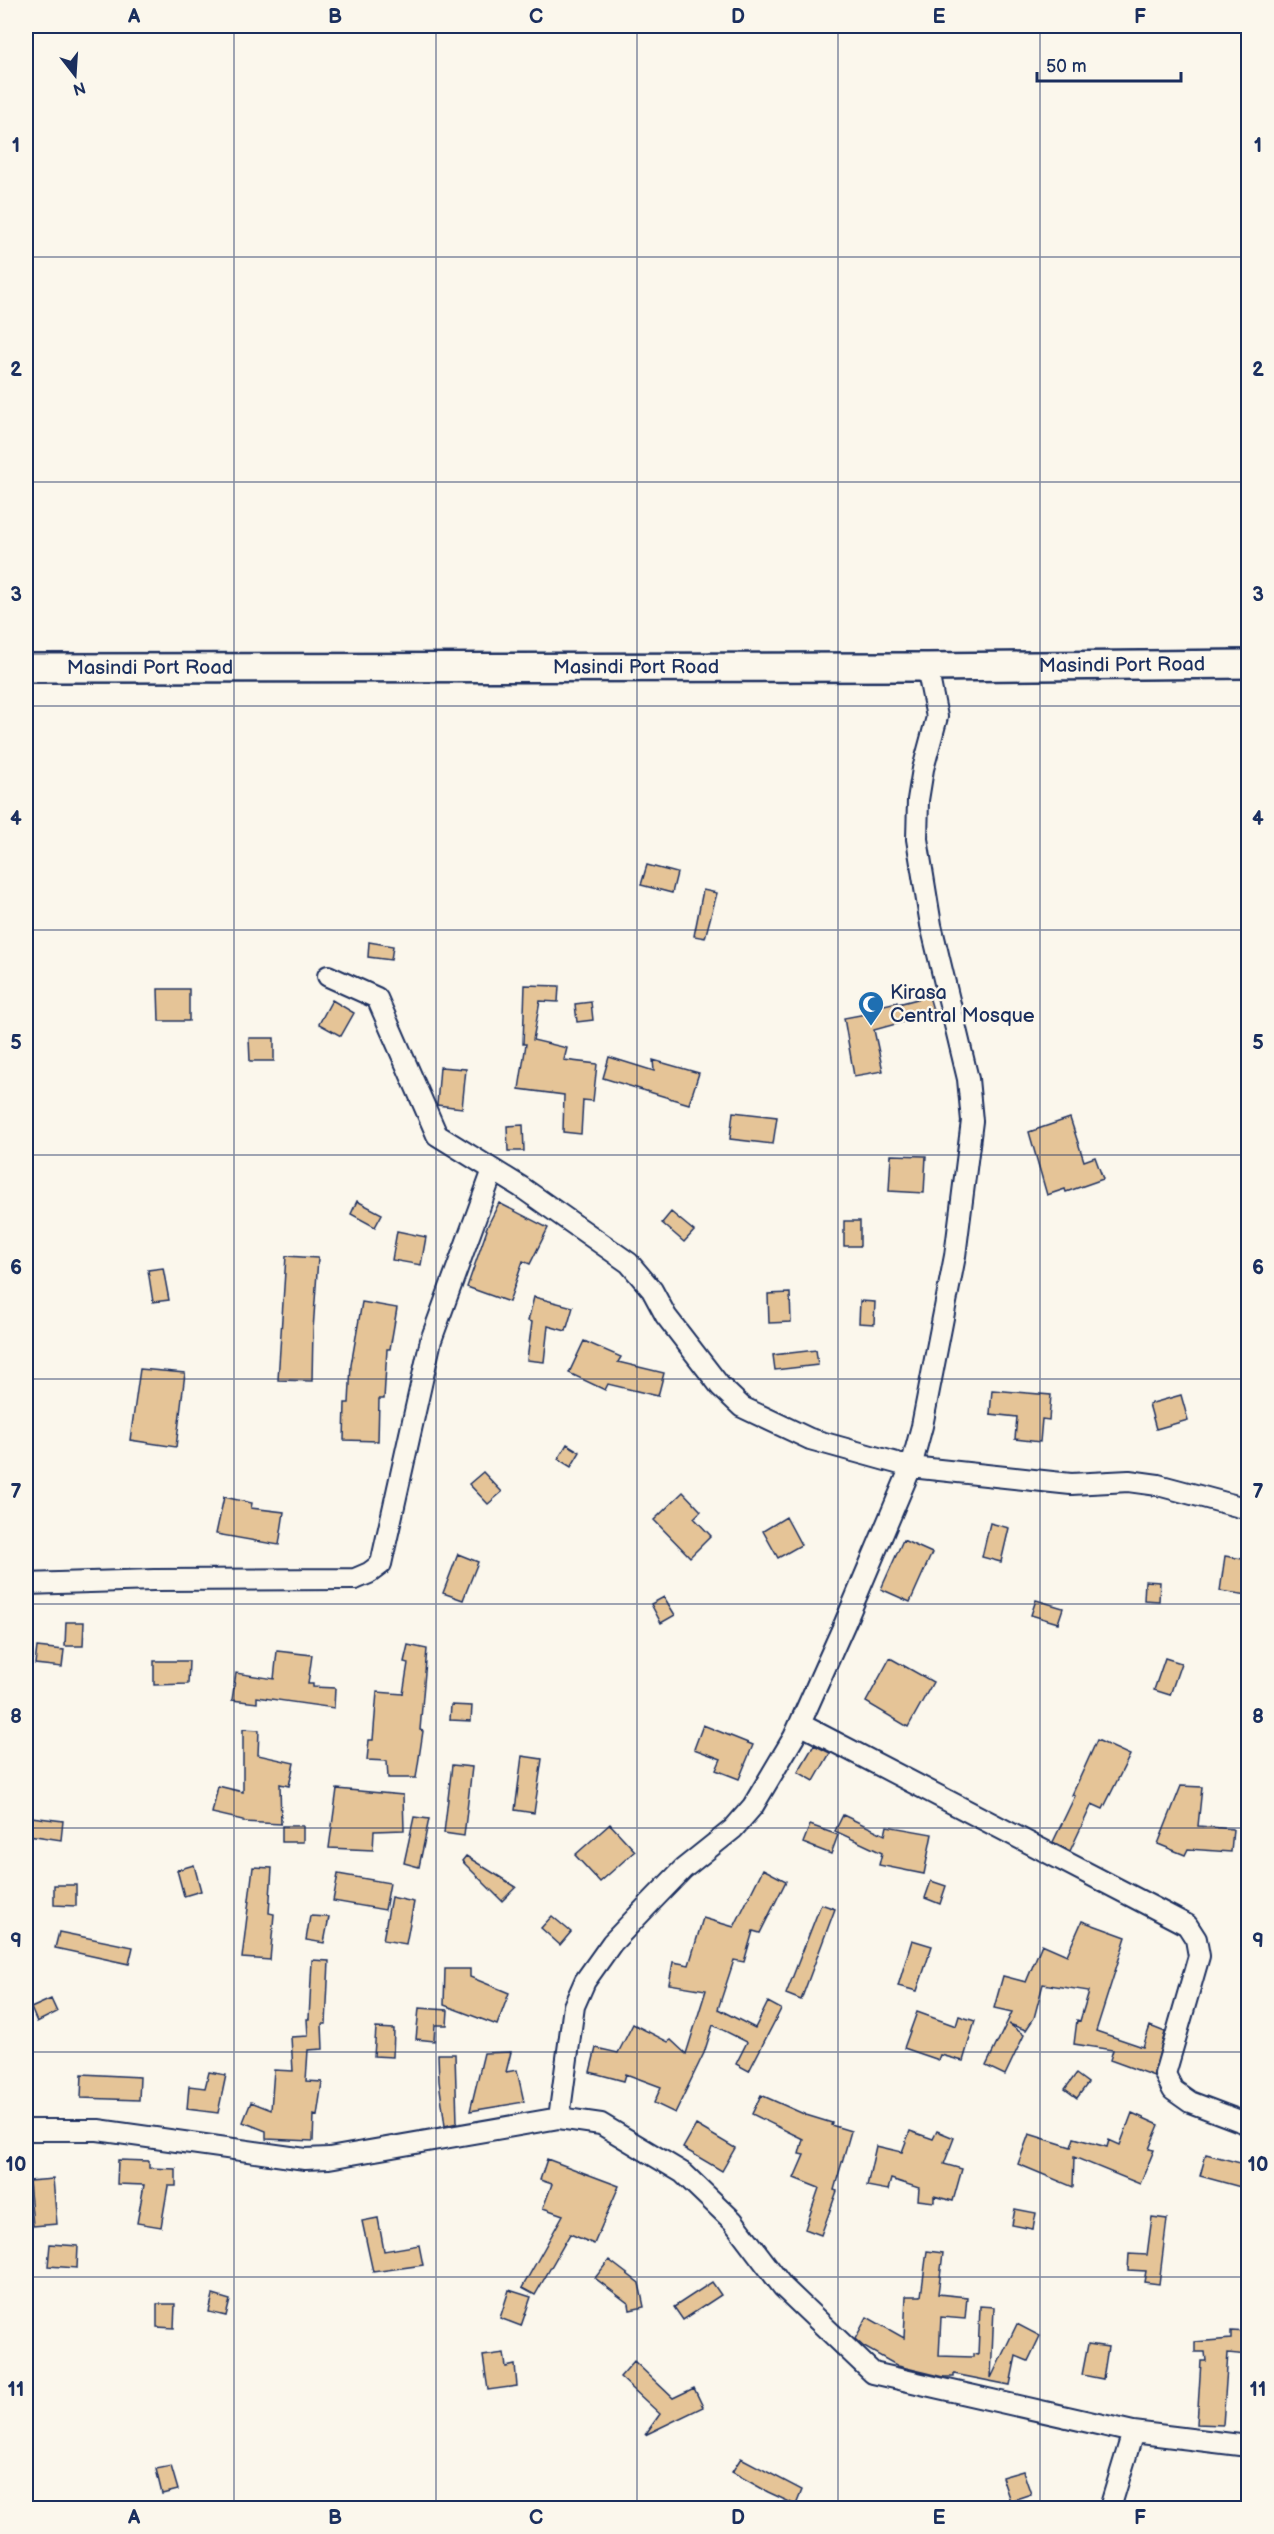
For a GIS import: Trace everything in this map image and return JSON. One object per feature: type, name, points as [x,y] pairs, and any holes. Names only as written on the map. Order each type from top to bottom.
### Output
[{"type":"main road","name":"Masindi Port Road","points":[[26,668],[927,667],[1248,664]]},
{"type":"street","points":[[559,2118],[574,2006],[585,1981],[612,1943],[650,1903],[683,1869],[733,1829],[753,1806],[800,1724],[911,1467],[932,1384],[951,1279],[972,1121],[968,1079],[931,925],[917,839],[919,790],[937,717],[927,667]]},
{"type":"street","points":[[327,976],[377,998],[437,1135],[539,1200],[628,1263],[652,1290],[666,1316],[720,1386],[742,1407],[810,1438],[911,1467],[1071,1484],[1130,1481],[1158,1485],[1248,1509]]},
{"type":"street","points":[[26,1584],[154,1580],[355,1579],[381,1564],[431,1340],[493,1170]]},
{"type":"street","points":[[800,1724],[1187,1925],[1196,1938],[1199,1956],[1165,2074],[1173,2090],[1190,2102],[1248,2124]]},
{"type":"street","points":[[26,2130],[98,2130],[305,2159],[329,2158],[559,2118],[601,2124],[683,2173],[733,2221],[783,2287],[873,2373],[1133,2432],[1248,2446]]},
{"type":"street","points":[[1110,2508],[1133,2432]]},
{"type":"building","points":[[647,865],[677,873],[672,893],[641,885]]},
{"type":"building","points":[[703,890],[717,893],[705,938],[694,936]]},
{"type":"building","points":[[369,942],[393,946],[391,960],[368,957]]},
{"type":"building","points":[[525,985],[559,986],[558,1002],[540,1001],[533,1040],[567,1048],[564,1060],[597,1064],[593,1101],[583,1100],[581,1134],[563,1132],[564,1095],[519,1089],[526,1044],[523,1044]]},
{"type":"building","points":[[158,989],[189,989],[189,1021],[159,1021]]},
{"type":"building","points":[[929,996],[933,1010],[902,1018],[903,1022],[874,1030],[883,1071],[854,1076],[844,1018],[871,1013],[876,1011],[875,1007]]},
{"type":"building","points":[[332,1000],[354,1013],[341,1036],[319,1024]]},
{"type":"building","points":[[591,1002],[593,1020],[577,1022],[575,1004]]},
{"type":"building","points":[[249,1038],[274,1038],[274,1061],[250,1061]]},
{"type":"building","points":[[609,1057],[654,1071],[653,1060],[699,1073],[689,1104],[603,1078]]},
{"type":"building","points":[[440,1067],[466,1069],[462,1108],[437,1105]]},
{"type":"building","points":[[733,1112],[777,1117],[773,1144],[730,1139]]},
{"type":"building","points":[[1070,1118],[1084,1161],[1095,1157],[1103,1179],[1066,1192],[1065,1189],[1047,1195],[1029,1132]]},
{"type":"building","points":[[523,1125],[524,1151],[508,1151],[507,1126]]},
{"type":"building","points":[[891,1155],[926,1156],[924,1193],[889,1191]]},
{"type":"building","points":[[357,1201],[382,1214],[375,1227],[351,1214]]},
{"type":"building","points":[[499,1203],[548,1228],[530,1264],[523,1261],[509,1302],[467,1287],[486,1229]]},
{"type":"building","points":[[671,1212],[694,1231],[684,1242],[662,1223]]},
{"type":"building","points":[[844,1221],[860,1221],[860,1246],[844,1246]]},
{"type":"building","points":[[397,1231],[426,1237],[421,1265],[392,1260]]},
{"type":"building","points":[[286,1256],[318,1258],[312,1381],[278,1380]]},
{"type":"building","points":[[163,1268],[169,1300],[153,1302],[148,1270]]},
{"type":"building","points":[[790,1293],[791,1322],[769,1323],[768,1294]]},
{"type":"building","points":[[534,1297],[573,1307],[566,1331],[548,1326],[544,1362],[527,1360],[532,1322],[528,1321]]},
{"type":"building","points":[[860,1301],[875,1302],[874,1324],[859,1323]]},
{"type":"building","points":[[362,1302],[397,1308],[390,1349],[387,1349],[384,1399],[379,1399],[378,1441],[344,1440],[345,1403],[349,1403],[351,1365]]},
{"type":"building","points":[[584,1341],[621,1357],[618,1362],[664,1373],[658,1396],[608,1384],[605,1390],[569,1373]]},
{"type":"building","points":[[816,1350],[818,1365],[775,1370],[773,1355]]},
{"type":"building","points":[[140,1369],[185,1373],[176,1447],[130,1440]]},
{"type":"building","points":[[992,1390],[1051,1395],[1049,1420],[1042,1419],[1040,1442],[1015,1439],[1017,1417],[990,1414]]},
{"type":"building","points":[[1181,1395],[1188,1420],[1156,1429],[1149,1404]]},
{"type":"building","points":[[567,1444],[580,1452],[571,1467],[558,1459]]},
{"type":"building","points":[[483,1472],[502,1492],[488,1504],[469,1484]]},
{"type":"building","points":[[683,1492],[701,1511],[694,1518],[711,1536],[690,1557],[654,1520]]},
{"type":"building","points":[[224,1497],[252,1503],[251,1508],[284,1512],[279,1545],[216,1534]]},
{"type":"building","points":[[786,1517],[801,1545],[778,1558],[763,1531]]},
{"type":"building","points":[[990,1523],[1009,1528],[1001,1562],[982,1557]]},
{"type":"building","points":[[903,1540],[932,1553],[910,1602],[881,1589]]},
{"type":"building","points":[[458,1554],[478,1562],[463,1600],[443,1593]]},
{"type":"building","points":[[1225,1556],[1248,1560],[1248,1595],[1220,1591]]},
{"type":"building","points":[[1145,1581],[1160,1582],[1159,1601],[1144,1600]]},
{"type":"building","points":[[664,1597],[675,1615],[661,1623],[651,1604]]},
{"type":"building","points":[[1036,1600],[1063,1608],[1058,1623],[1031,1615]]},
{"type":"building","points":[[66,1622],[84,1622],[83,1646],[65,1646]]},
{"type":"building","points":[[408,1645],[427,1649],[420,1730],[423,1731],[416,1778],[388,1778],[387,1761],[367,1760],[369,1740],[373,1740],[377,1692],[403,1694],[408,1663],[404,1662]]},
{"type":"building","points":[[37,1647],[64,1650],[62,1667],[35,1664]]},
{"type":"building","points":[[277,1651],[312,1655],[308,1684],[313,1684],[313,1687],[335,1688],[334,1708],[257,1697],[257,1703],[232,1700],[236,1673],[274,1679]]},
{"type":"building","points":[[890,1658],[933,1682],[908,1727],[866,1702]]},
{"type":"building","points":[[1165,1658],[1181,1663],[1170,1695],[1154,1690]]},
{"type":"building","points":[[154,1661],[189,1661],[188,1684],[154,1685]]},
{"type":"building","points":[[451,1705],[472,1706],[471,1721],[450,1720]]},
{"type":"building","points":[[703,1725],[753,1745],[739,1779],[716,1770],[721,1759],[694,1749]]},
{"type":"building","points":[[243,1729],[259,1730],[258,1755],[294,1763],[289,1786],[280,1784],[281,1824],[243,1822],[243,1820],[212,1813],[218,1786],[243,1792]]},
{"type":"building","points":[[1097,1740],[1130,1755],[1103,1809],[1092,1804],[1070,1851],[1053,1842],[1075,1796],[1072,1795]]},
{"type":"building","points":[[814,1745],[830,1753],[814,1781],[798,1772]]},
{"type":"building","points":[[522,1756],[542,1759],[534,1813],[515,1810]]},
{"type":"building","points":[[452,1765],[472,1767],[464,1836],[444,1833]]},
{"type":"building","points":[[1181,1786],[1202,1787],[1198,1826],[1233,1829],[1231,1852],[1188,1849],[1185,1855],[1158,1844]]},
{"type":"building","points":[[337,1789],[403,1795],[404,1830],[374,1831],[373,1850],[329,1848]]},
{"type":"building","points":[[843,1815],[885,1835],[887,1826],[932,1834],[924,1874],[879,1865],[882,1853],[835,1831]]},
{"type":"building","points":[[31,1817],[63,1821],[61,1840],[29,1835]]},
{"type":"building","points":[[414,1817],[429,1819],[419,1867],[404,1863]]},
{"type":"building","points":[[610,1824],[635,1851],[600,1882],[575,1855]]},
{"type":"building","points":[[810,1825],[838,1835],[831,1854],[803,1843]]},
{"type":"building","points":[[282,1826],[303,1826],[303,1842],[282,1842]]},
{"type":"building","points":[[466,1856],[516,1887],[502,1901],[462,1861]]},
{"type":"building","points":[[194,1865],[201,1891],[184,1896],[177,1870]]},
{"type":"building","points":[[253,1867],[272,1868],[269,1913],[274,1914],[270,1960],[242,1958]]},
{"type":"building","points":[[763,1869],[786,1881],[760,1933],[753,1931],[744,1962],[734,1960],[718,2009],[755,2028],[768,2002],[781,2009],[749,2071],[736,2064],[747,2042],[713,2025],[704,2053],[675,2113],[654,2103],[661,2087],[626,2074],[624,2081],[590,2072],[596,2048],[618,2053],[633,2024],[668,2042],[671,2040],[686,2054],[706,1990],[669,1984],[673,1962],[689,1965],[703,1918],[734,1927]]},
{"type":"building","points":[[338,1874],[390,1883],[385,1910],[333,1901]]},
{"type":"building","points":[[931,1881],[946,1886],[940,1904],[925,1898]]},
{"type":"building","points":[[54,1885],[76,1885],[76,1906],[54,1905]]},
{"type":"building","points":[[391,1897],[414,1902],[406,1944],[383,1940]]},
{"type":"building","points":[[821,1904],[835,1909],[801,2000],[786,1994]]},
{"type":"building","points":[[310,1916],[329,1917],[324,1943],[306,1940]]},
{"type":"building","points":[[552,1916],[571,1932],[560,1945],[541,1928]]},
{"type":"building","points":[[1082,1921],[1126,1937],[1096,2031],[1143,2047],[1150,2026],[1165,2032],[1154,2076],[1110,2060],[1113,2050],[1074,2044],[1077,2020],[1080,2021],[1089,1991],[1043,1984],[1034,2018],[1026,2030],[1009,2024],[1024,2035],[1005,2075],[986,2066],[1012,2012],[994,2008],[1003,1976],[1026,1982],[1042,1944],[1067,1955]]},
{"type":"building","points":[[59,1932],[133,1947],[129,1964],[55,1948]]},
{"type":"building","points":[[912,1940],[932,1946],[917,1991],[898,1986]]},
{"type":"building","points":[[312,1960],[329,1961],[326,2024],[322,2024],[323,2049],[308,2050],[306,2081],[322,2082],[317,2116],[314,2115],[313,2141],[266,2139],[266,2131],[243,2122],[251,2102],[271,2110],[274,2070],[293,2071],[291,2037],[308,2036],[307,2019],[309,2019]]},
{"type":"building","points":[[445,1969],[470,1969],[470,1977],[509,1993],[497,2025],[444,2005]]},
{"type":"building","points":[[51,1999],[57,2012],[37,2022],[31,2008]]},
{"type":"building","points":[[419,2008],[448,2010],[447,2025],[435,2025],[434,2041],[416,2039]]},
{"type":"building","points":[[917,2012],[956,2026],[959,2016],[975,2021],[963,2061],[941,2055],[939,2060],[904,2048]]},
{"type":"building","points":[[376,2028],[394,2029],[393,2057],[374,2056]]},
{"type":"building","points":[[511,2052],[506,2072],[517,2070],[524,2102],[470,2111],[484,2053]]},
{"type":"building","points":[[438,2054],[455,2054],[457,2123],[445,2126],[439,2081]]},
{"type":"building","points":[[209,2072],[226,2075],[218,2113],[187,2109],[189,2086],[205,2088]]},
{"type":"building","points":[[82,2074],[140,2077],[139,2100],[81,2098]]},
{"type":"building","points":[[1076,2074],[1088,2083],[1077,2098],[1065,2089]]},
{"type":"building","points":[[761,2095],[806,2115],[832,2123],[831,2125],[851,2131],[834,2190],[837,2191],[821,2235],[805,2229],[819,2188],[794,2178],[804,2155],[799,2154],[803,2139],[752,2114]]},
{"type":"building","points":[[1132,2113],[1159,2125],[1149,2149],[1154,2150],[1140,2184],[1074,2157],[1073,2187],[1018,2164],[1029,2134],[1071,2147],[1074,2138],[1107,2147],[1109,2140],[1120,2145]]},
{"type":"building","points":[[696,2125],[735,2148],[722,2171],[683,2148]]},
{"type":"building","points":[[910,2131],[933,2139],[937,2131],[954,2138],[944,2164],[962,2169],[953,2201],[934,2196],[934,2202],[918,2200],[919,2188],[891,2179],[888,2190],[867,2186],[876,2146],[902,2152]]},
{"type":"building","points":[[1206,2154],[1248,2165],[1248,2189],[1200,2176]]},
{"type":"building","points":[[547,2159],[619,2186],[594,2244],[570,2234],[535,2295],[522,2288],[563,2215],[543,2208],[552,2184],[540,2180]]},
{"type":"building","points":[[118,2160],[149,2161],[149,2168],[176,2169],[176,2186],[168,2186],[161,2227],[137,2223],[144,2185],[117,2184]]},
{"type":"building","points":[[53,2179],[57,2224],[33,2226],[29,2181]]},
{"type":"building","points":[[1015,2209],[1036,2213],[1033,2229],[1012,2225]]},
{"type":"building","points":[[1152,2217],[1167,2219],[1159,2284],[1144,2282],[1146,2271],[1128,2270],[1129,2254],[1147,2255]]},
{"type":"building","points":[[378,2218],[384,2251],[419,2245],[423,2265],[373,2272],[362,2221]]},
{"type":"building","points":[[50,2244],[78,2246],[77,2268],[48,2266]]},
{"type":"building","points":[[927,2251],[943,2253],[938,2294],[967,2297],[965,2319],[941,2317],[939,2356],[973,2357],[973,2354],[978,2355],[980,2306],[994,2307],[991,2378],[1017,2324],[1040,2336],[1028,2361],[1016,2356],[1010,2385],[954,2374],[954,2377],[944,2377],[898,2366],[864,2347],[855,2339],[867,2317],[904,2338],[906,2296],[921,2296]]},
{"type":"building","points":[[609,2260],[639,2283],[644,2307],[630,2310],[629,2304],[595,2278]]},
{"type":"building","points":[[712,2282],[721,2295],[683,2320],[674,2307]]},
{"type":"building","points":[[509,2290],[531,2297],[521,2326],[500,2318]]},
{"type":"building","points":[[213,2295],[230,2300],[226,2316],[209,2312]]},
{"type":"building","points":[[157,2304],[175,2304],[174,2328],[157,2327]]},
{"type":"building","points":[[1231,2331],[1248,2332],[1248,2355],[1228,2353],[1223,2425],[1197,2424],[1201,2361],[1206,2361],[1205,2352],[1195,2352],[1195,2342],[1231,2339]]},
{"type":"building","points":[[1088,2344],[1108,2347],[1103,2379],[1082,2375]]},
{"type":"building","points":[[504,2353],[506,2367],[515,2365],[517,2386],[488,2390],[483,2356]]},
{"type":"building","points":[[634,2361],[673,2398],[694,2388],[703,2407],[645,2435],[660,2414],[620,2377]]},
{"type":"building","points":[[741,2458],[802,2490],[796,2505],[732,2472]]},
{"type":"building","points":[[171,2466],[178,2490],[162,2494],[156,2469]]},
{"type":"building","points":[[1023,2471],[1031,2494],[1010,2501],[1002,2477]]},
{"type":"place","name":"Kirasa Central Mosque","points":[[871,1027]]}]
